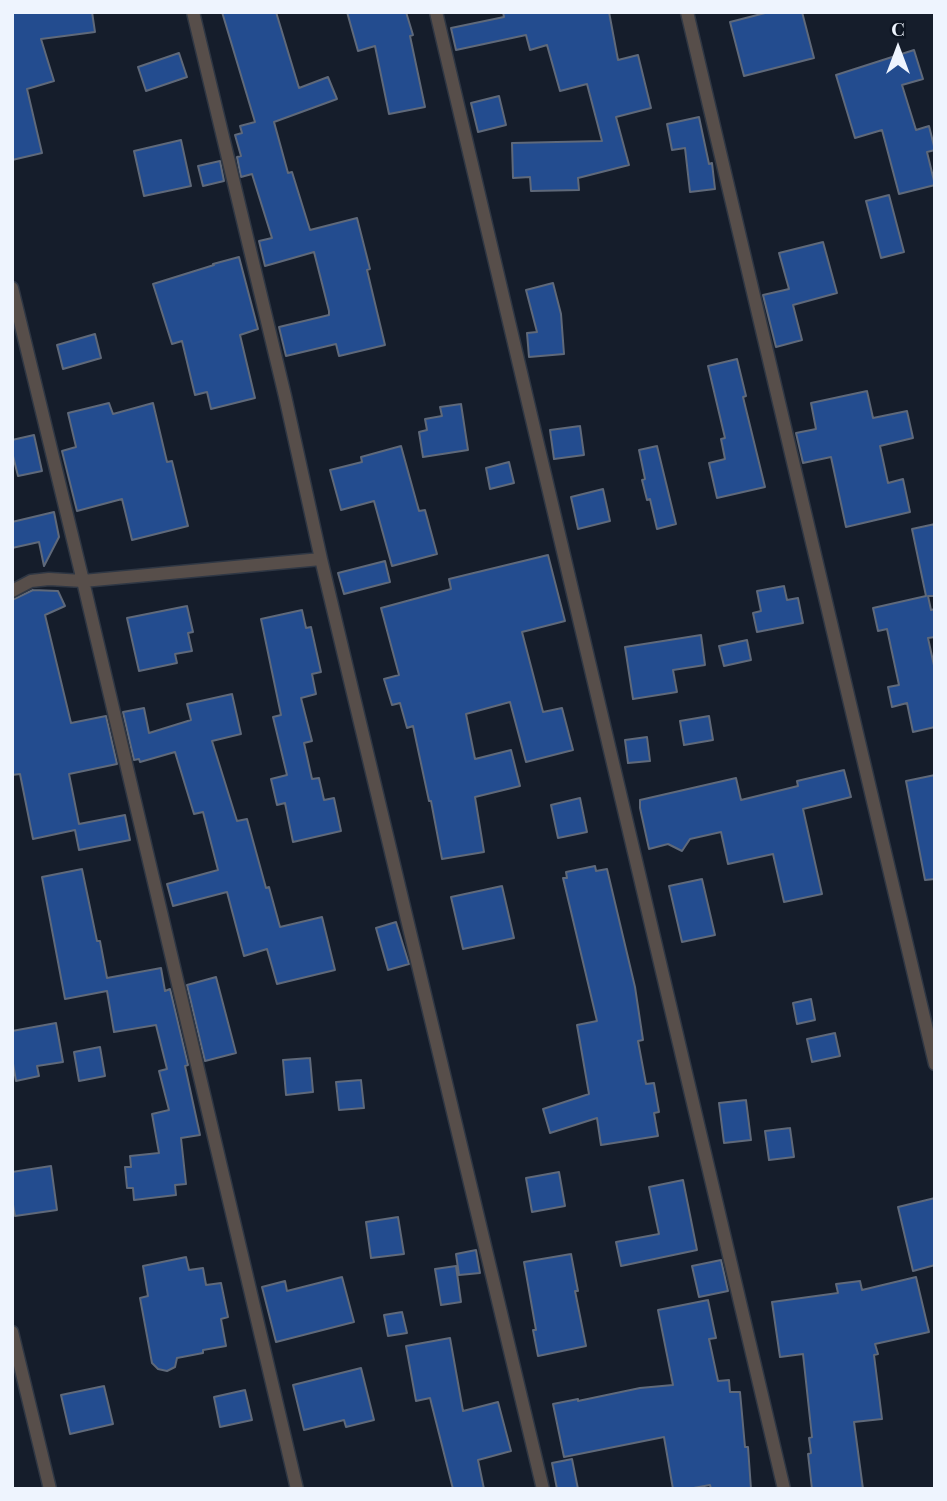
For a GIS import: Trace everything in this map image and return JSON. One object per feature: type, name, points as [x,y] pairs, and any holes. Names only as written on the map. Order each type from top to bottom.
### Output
[{"type":"lane","points":[[193,12],[543,1489]]},
{"type":"lane","points":[[436,12],[785,1489]]},
{"type":"lane","points":[[687,12],[935,1064]]},
{"type":"lane","points":[[12,288],[297,1489]]},
{"type":"lane","points":[[12,591],[31,581],[49,579],[83,582],[321,559]]},
{"type":"lane","points":[[12,1332],[50,1489]]},
{"type":"building","points":[[12,12],[92,12],[95,32],[41,39],[54,81],[27,89],[42,153],[12,160]]},
{"type":"building","points":[[222,12],[276,12],[299,88],[328,77],[337,99],[274,122],[288,173],[292,172],[310,230],[357,218],[385,345],[339,356],[336,344],[286,356],[279,327],[329,315],[329,311],[314,252],[265,266],[259,241],[272,238],[252,174],[241,177],[237,157],[241,156],[235,135],[242,133],[240,126],[255,122]]},
{"type":"building","points":[[347,12],[406,12],[413,35],[410,36],[425,107],[389,114],[375,46],[358,51]]},
{"type":"building","points":[[503,12],[609,12],[618,60],[638,55],[651,108],[616,117],[629,165],[578,178],[579,190],[531,191],[530,177],[513,178],[512,143],[602,141],[587,84],[560,91],[547,45],[530,50],[526,35],[456,50],[451,28],[504,17]]},
{"type":"building","points":[[769,12],[802,12],[814,58],[744,76],[730,22]]},
{"type":"building","points":[[914,50],[923,79],[902,85],[916,130],[929,126],[935,150],[927,152],[935,185],[899,194],[882,130],[855,138],[836,75]]},
{"type":"building","points":[[179,53],[187,77],[146,91],[138,67]]},
{"type":"building","points":[[499,96],[506,125],[478,132],[471,103]]},
{"type":"building","points":[[699,117],[709,164],[712,163],[715,189],[690,192],[685,148],[672,150],[667,124]]},
{"type":"building","points":[[181,140],[191,186],[144,196],[134,151]]},
{"type":"building","points":[[220,161],[224,181],[203,186],[198,166]]},
{"type":"building","points":[[889,195],[904,252],[881,258],[866,201]]},
{"type":"building","points":[[823,242],[837,293],[793,305],[802,340],[776,347],[763,295],[789,289],[779,253]]},
{"type":"building","points":[[239,257],[258,329],[240,335],[255,398],[211,409],[207,392],[195,395],[182,341],[172,344],[153,284]]},
{"type":"building","points":[[553,283],[561,314],[564,354],[529,357],[527,333],[537,332],[526,290]]},
{"type":"building","points":[[95,334],[101,358],[63,369],[57,345]]},
{"type":"building","points":[[737,359],[746,396],[743,397],[765,487],[717,498],[709,463],[725,459],[721,439],[725,438],[708,366]]},
{"type":"building","points":[[867,391],[873,418],[907,411],[913,438],[880,446],[888,483],[903,479],[910,512],[846,527],[831,457],[803,463],[796,433],[816,429],[811,403]]},
{"type":"building","points":[[109,403],[113,414],[153,403],[167,462],[172,461],[188,526],[132,540],[122,499],[77,511],[62,451],[76,447],[68,413]]},
{"type":"building","points":[[461,404],[468,450],[423,457],[419,432],[427,430],[425,419],[442,416],[440,407]]},
{"type":"building","points":[[580,426],[584,455],[554,459],[550,430]]},
{"type":"building","points":[[34,435],[42,471],[18,476],[12,440]]},
{"type":"building","points":[[401,446],[419,511],[425,510],[437,554],[392,566],[374,501],[341,510],[330,470],[362,462],[361,457]]},
{"type":"building","points":[[657,446],[676,524],[657,529],[642,480],[645,479],[639,450]]},
{"type":"building","points":[[509,462],[514,483],[490,489],[486,468]]},
{"type":"building","points":[[603,489],[610,521],[578,529],[571,497]]},
{"type":"building","points":[[54,512],[59,537],[44,566],[39,542],[12,548],[12,522]]},
{"type":"building","points":[[935,524],[935,596],[928,596],[931,610],[935,609],[935,637],[928,638],[935,670],[935,727],[913,732],[907,703],[892,707],[888,687],[899,685],[887,629],[878,631],[873,608],[926,596],[912,529]]},
{"type":"building","points":[[548,555],[565,621],[522,632],[543,712],[562,708],[573,750],[526,762],[510,702],[466,714],[475,759],[511,750],[520,786],[475,797],[484,852],[442,859],[413,726],[407,728],[400,703],[392,705],[384,679],[399,675],[381,608],[451,589],[449,579]]},
{"type":"building","points":[[385,561],[390,582],[344,594],[338,573]]},
{"type":"building","points":[[784,586],[787,600],[798,598],[803,623],[757,632],[753,613],[761,611],[757,591]]},
{"type":"building","points":[[33,590],[58,591],[65,606],[45,615],[71,723],[106,716],[117,764],[69,774],[79,824],[125,815],[130,840],[79,850],[75,830],[33,839],[20,774],[12,775],[12,600]]},
{"type":"building","points":[[187,606],[193,632],[188,633],[192,651],[175,654],[177,663],[139,671],[127,618]]},
{"type":"building","points":[[302,610],[306,628],[311,627],[321,672],[312,674],[316,694],[301,698],[312,741],[304,743],[312,779],[319,778],[324,800],[334,798],[341,831],[293,842],[285,803],[277,805],[271,779],[287,775],[273,717],[281,715],[261,619]]},
{"type":"building","points":[[701,635],[705,665],[673,670],[677,692],[633,699],[625,647]]},
{"type":"building","points":[[747,640],[751,660],[724,666],[719,646]]},
{"type":"building","points":[[232,694],[241,734],[212,741],[237,821],[247,819],[280,927],[322,917],[335,970],[277,984],[267,949],[244,956],[227,892],[173,906],[167,884],[218,870],[203,812],[194,814],[175,752],[140,762],[139,759],[134,760],[123,712],[144,708],[149,733],[191,720],[187,704]]},
{"type":"building","points":[[709,716],[713,740],[684,745],[680,721]]},
{"type":"building","points":[[647,737],[650,761],[628,763],[625,740]]},
{"type":"building","points":[[844,770],[851,797],[803,809],[822,894],[784,902],[773,854],[728,864],[721,832],[690,839],[682,851],[668,844],[649,849],[640,800],[736,778],[741,800],[798,786],[797,781]]},
{"type":"building","points":[[935,775],[935,879],[925,880],[906,781]]},
{"type":"building","points":[[580,798],[587,832],[558,838],[551,805]]},
{"type":"building","points":[[595,866],[596,871],[607,869],[635,987],[643,1040],[638,1041],[646,1084],[654,1083],[659,1112],[654,1113],[658,1136],[601,1145],[597,1118],[550,1133],[543,1109],[589,1094],[577,1025],[597,1021],[563,878],[567,878],[566,872]]},
{"type":"building","points":[[82,869],[107,978],[161,968],[165,991],[170,989],[188,1065],[185,1066],[200,1135],[181,1138],[186,1184],[175,1185],[176,1195],[134,1200],[133,1188],[127,1188],[125,1167],[131,1167],[130,1156],[159,1153],[152,1114],[169,1110],[159,1071],[167,1069],[156,1025],[114,1032],[107,991],[65,999],[42,877]]},
{"type":"building","points":[[702,879],[715,935],[682,942],[669,886]]},
{"type":"building","points":[[502,886],[514,938],[463,949],[451,897]]},
{"type":"building","points":[[396,922],[409,964],[388,970],[376,928]]},
{"type":"building","points":[[216,977],[236,1053],[205,1061],[187,985]]},
{"type":"building","points":[[811,999],[815,1020],[797,1024],[793,1003]]},
{"type":"building","points":[[56,1023],[63,1062],[37,1066],[39,1076],[16,1081],[12,1058],[12,1031]]},
{"type":"building","points":[[835,1033],[840,1056],[812,1062],[807,1039]]},
{"type":"building","points":[[100,1047],[105,1076],[79,1081],[74,1052]]},
{"type":"building","points":[[310,1058],[313,1092],[286,1095],[283,1060]]},
{"type":"building","points":[[361,1080],[364,1108],[339,1110],[336,1082]]},
{"type":"building","points":[[746,1100],[751,1140],[724,1143],[719,1103]]},
{"type":"building","points":[[790,1128],[794,1157],[769,1160],[765,1131]]},
{"type":"building","points":[[51,1166],[57,1210],[15,1216],[12,1172]]},
{"type":"building","points":[[559,1172],[565,1206],[532,1212],[526,1178]]},
{"type":"building","points":[[683,1180],[697,1250],[621,1266],[616,1242],[659,1234],[649,1187]]},
{"type":"building","points":[[935,1198],[935,1265],[913,1271],[898,1207]]},
{"type":"building","points":[[398,1217],[404,1254],[371,1258],[366,1222]]},
{"type":"building","points":[[476,1250],[480,1273],[459,1275],[456,1254]]},
{"type":"building","points":[[571,1254],[586,1346],[538,1356],[524,1262]]},
{"type":"building","points":[[186,1257],[189,1270],[203,1268],[206,1285],[221,1283],[228,1317],[221,1319],[226,1346],[177,1358],[175,1367],[167,1371],[158,1369],[152,1363],[140,1298],[148,1296],[143,1266]]},
{"type":"building","points":[[721,1260],[728,1291],[699,1297],[692,1266]]},
{"type":"building","points":[[456,1266],[461,1302],[441,1305],[435,1269]]},
{"type":"building","points":[[342,1277],[354,1322],[276,1342],[262,1287],[285,1281],[287,1291]]},
{"type":"building","points":[[916,1277],[929,1332],[875,1344],[882,1419],[854,1422],[863,1489],[812,1489],[808,1454],[811,1453],[809,1438],[812,1437],[803,1354],[780,1357],[772,1302],[838,1293],[836,1284],[860,1281],[862,1290]]},
{"type":"building","points":[[708,1300],[716,1338],[709,1339],[718,1381],[729,1380],[730,1392],[740,1392],[751,1489],[711,1489],[710,1485],[673,1489],[664,1437],[564,1457],[553,1404],[640,1388],[673,1385],[658,1310]]},
{"type":"building","points":[[402,1312],[407,1333],[388,1336],[384,1315]]},
{"type":"building","points":[[450,1338],[463,1411],[498,1402],[511,1451],[478,1460],[484,1489],[453,1489],[430,1398],[416,1401],[406,1346]]},
{"type":"building","points":[[361,1368],[374,1420],[346,1427],[344,1420],[304,1430],[293,1385]]},
{"type":"building","points":[[104,1386],[113,1424],[70,1434],[61,1395]]},
{"type":"building","points":[[245,1390],[252,1420],[220,1427],[214,1397]]},
{"type":"building","points":[[572,1459],[578,1489],[557,1489],[552,1463]]}]
